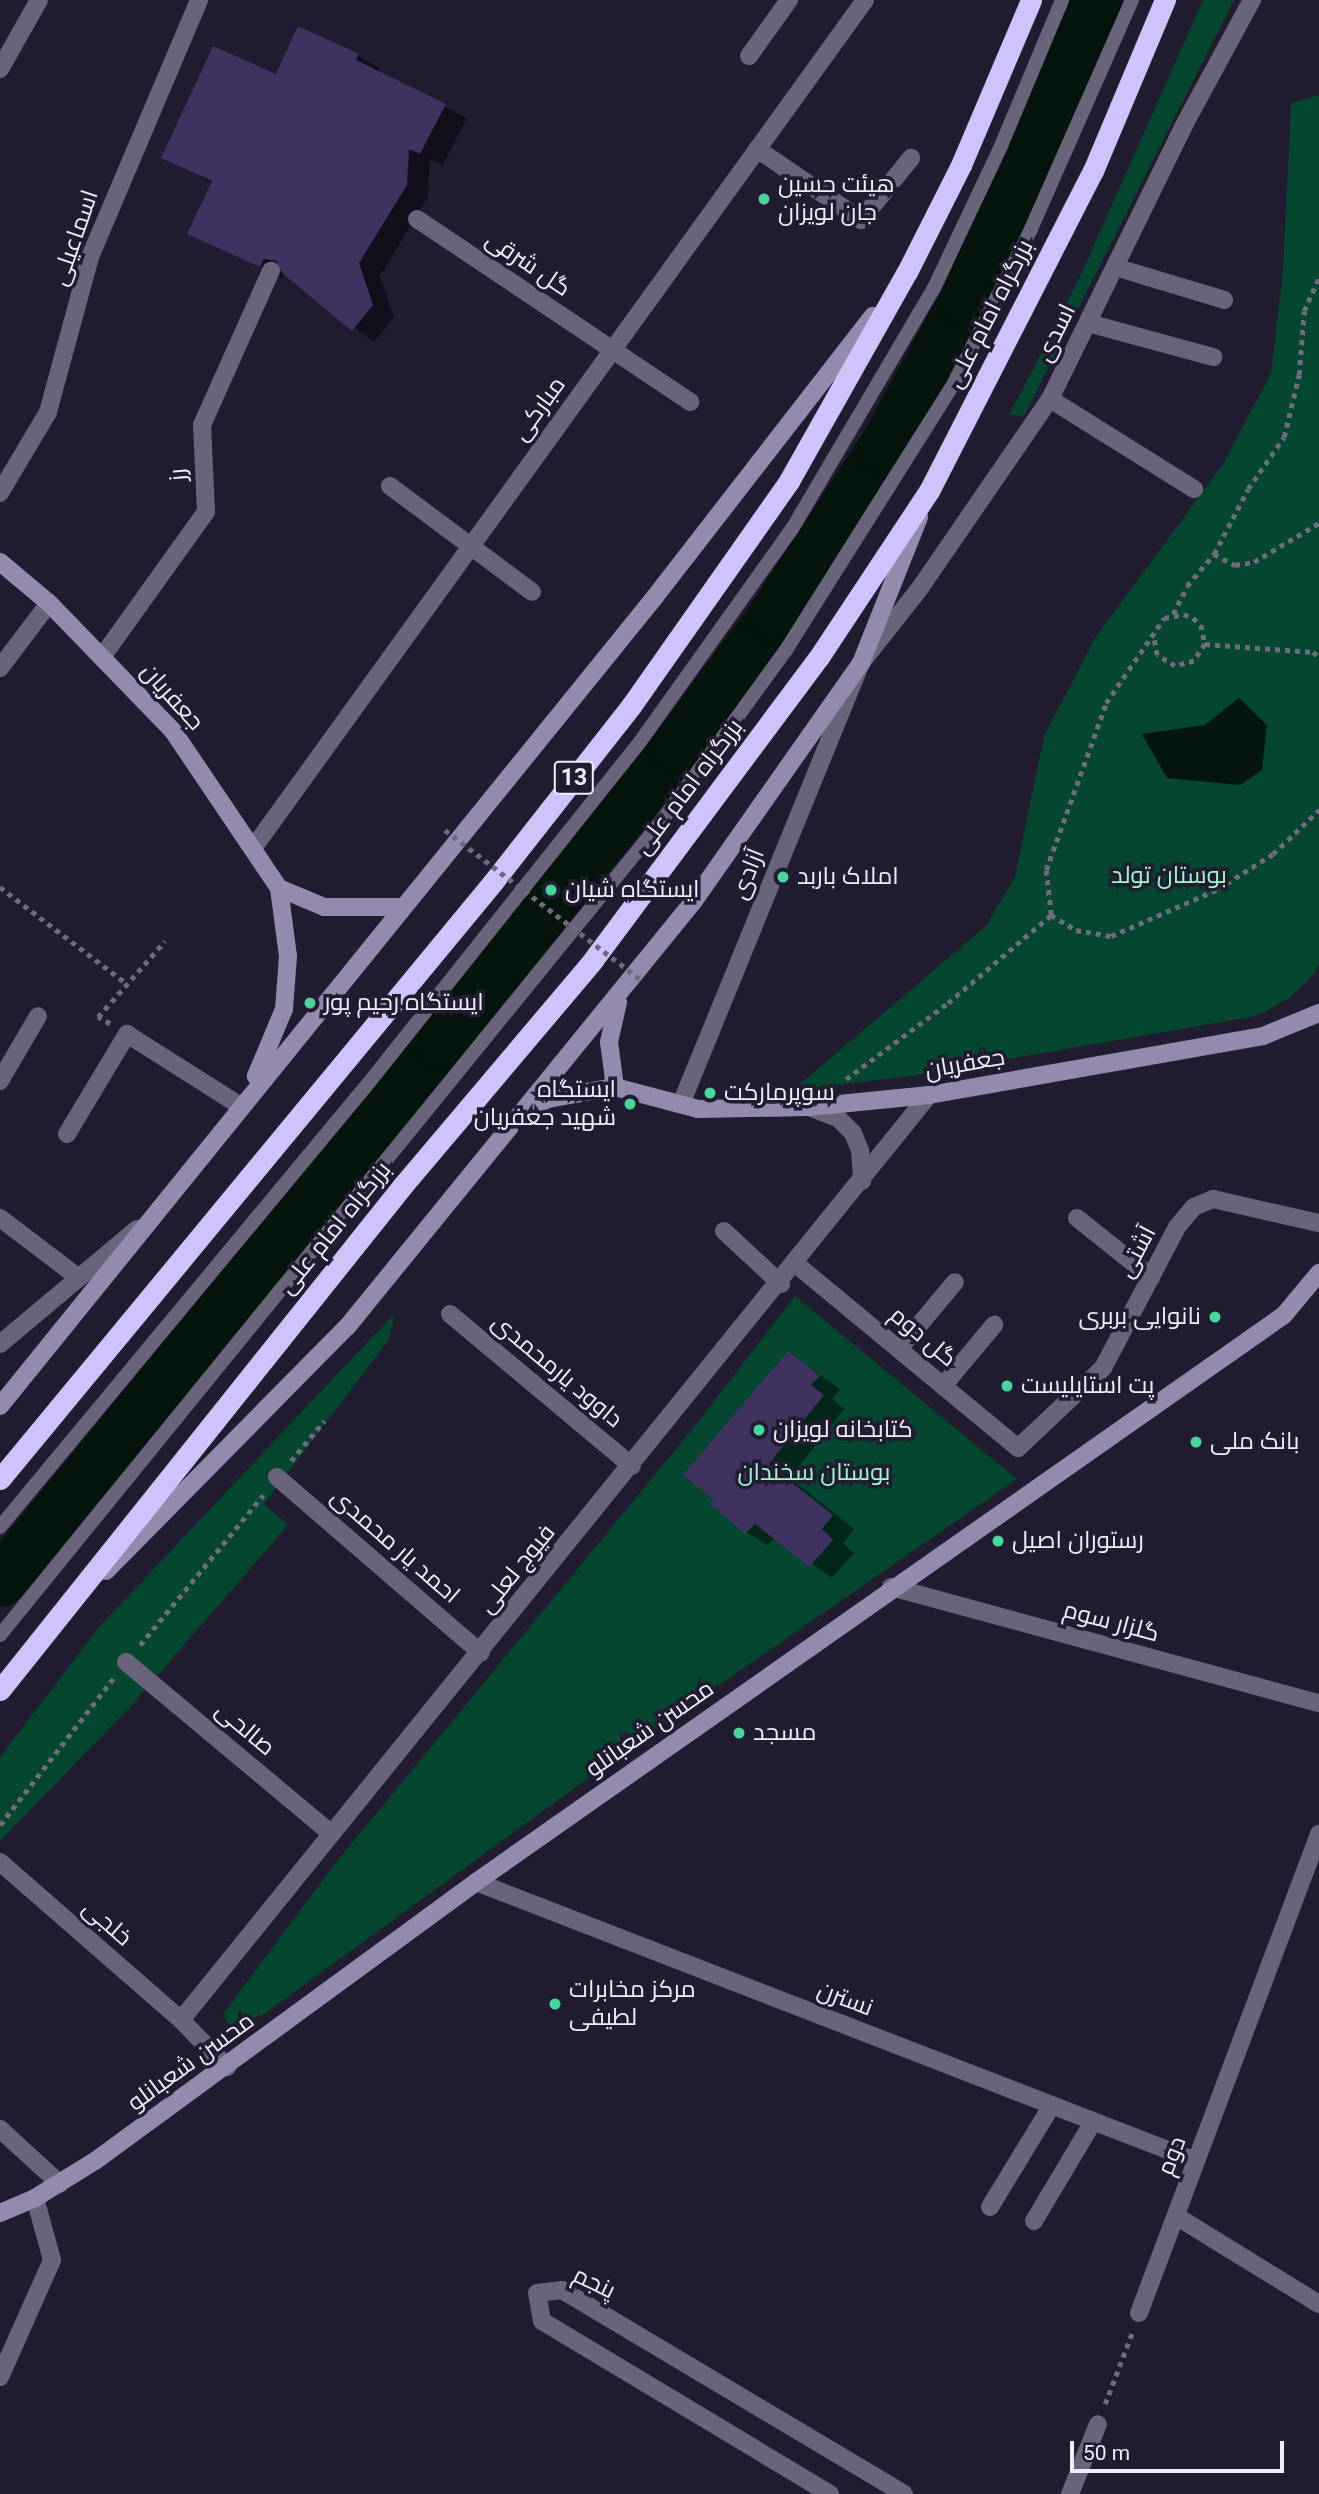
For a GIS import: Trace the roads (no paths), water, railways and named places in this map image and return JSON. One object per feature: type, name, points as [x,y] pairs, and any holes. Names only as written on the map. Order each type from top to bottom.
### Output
[{"type":"highway","name":"13","points":[[0,1479],[493,882],[631,706],[789,481],[907,272],[961,165],[1031,0]]},
{"type":"highway","name":"بزرگراه امام علی","points":[[0,1690],[37,1640],[502,1064],[593,960],[819,657],[929,491],[1093,171],[1165,0]]},
{"type":"main road","points":[[0,1406],[654,598],[907,272]]},
{"type":"main road","points":[[37,1640],[347,1327],[692,902],[861,663],[929,491]]},
{"type":"main road","name":"جعفریان","points":[[0,562],[49,603],[173,731],[254,847],[279,888],[288,956],[284,1009],[242,1107]]},
{"type":"main road","points":[[279,888],[324,907],[402,907]]},
{"type":"main road","points":[[615,1087],[609,1042],[612,1018],[624,989]]},
{"type":"main road","points":[[1319,1014],[1319,1022]]},
{"type":"main road","name":"جعفریان","points":[[518,1115],[548,1099],[615,1087],[698,1109],[809,1107],[929,1096],[1263,1036],[1319,1014]]},
{"type":"main road","name":"محسن شعبانلو","points":[[0,2213],[36,2198],[60,2184],[227,2067],[476,1882],[891,1587],[1284,1315],[1319,1273]]},
{"type":"street","points":[[0,69],[39,0]]},
{"type":"street","name":"اسماعیلی","points":[[0,493],[48,412],[90,257],[199,0]]},
{"type":"street","points":[[749,56],[789,0]]},
{"type":"street","name":"اسدی","points":[[861,663],[920,588],[1051,399],[1115,267],[1252,0]]},
{"type":"street","name":"مبارکی","points":[[254,847],[757,149],[855,4]]},
{"type":"street","points":[[757,149],[861,220],[911,158]]},
{"type":"street","name":"گل شرقی","points":[[416,219],[690,402]]},
{"type":"street","points":[[1115,267],[1224,300]]},
{"type":"street","name":"رز","points":[[102,657],[206,512],[202,425],[271,271]]},
{"type":"street","points":[[1088,323],[1213,357]]},
{"type":"street","points":[[1051,399],[1194,489]]},
{"type":"street","points":[[390,486],[469,548],[532,592]]},
{"type":"street","points":[[0,668],[49,603]]},
{"type":"street","name":"آزادی","points":[[681,1104],[861,663]]},
{"type":"street","points":[[0,1081],[38,1016]]},
{"type":"street","points":[[67,1134],[127,1034],[242,1107]]},
{"type":"street","name":"فیوج لعلی","points":[[181,2021],[797,1265],[929,1096]]},
{"type":"street","points":[[809,1107],[838,1118],[853,1133],[860,1150],[862,1181]]},
{"type":"street","name":"آشتی","points":[[1018,1448],[1102,1368],[1177,1227],[1194,1207],[1213,1199],[1319,1223]]},
{"type":"street","points":[[0,1345],[153,1216]]},
{"type":"street","points":[[1077,1218],[1151,1278]]},
{"type":"street","points":[[4,1227],[79,1278]]},
{"type":"street","points":[[724,1231],[781,1284]]},
{"type":"street","name":"گل دوم","points":[[797,1265],[1018,1448]]},
{"type":"street","points":[[899,1349],[955,1282]]},
{"type":"street","name":"داوود یارمحمدی","points":[[450,1314],[632,1466]]},
{"type":"street","points":[[943,1386],[994,1325]]},
{"type":"street","name":"احمد یار محمدی","points":[[277,1477],[481,1653]]},
{"type":"street","name":"گلزار سوم","points":[[891,1587],[1319,1703]]},
{"type":"street","name":"صالحی","points":[[126,1662],[332,1834]]},
{"type":"street","name":"دوم","points":[[1139,2314],[1319,1834]]},
{"type":"street","name":"خلجی","points":[[0,1862],[181,2021]]},
{"type":"street","name":"نسترن","points":[[476,1882],[1196,2161]]},
{"type":"street","points":[[181,2021],[227,2067]]},
{"type":"street","points":[[990,2207],[1052,2105]]},
{"type":"street","points":[[1034,2221],[1093,2122]]},
{"type":"street","points":[[0,2129],[60,2184]]},
{"type":"street","points":[[0,2377],[52,2260],[36,2198]]},
{"type":"street","points":[[1175,2216],[1319,2304]]},
{"type":"street","name":"پنجم","points":[[830,2494],[542,2321],[537,2293],[562,2290],[904,2494]]},
{"type":"street","points":[[1070,2494],[1098,2424]]},
{"type":"lane","points":[[0,1527],[371,1080],[628,757],[792,528],[934,288],[1001,146],[1062,0]]},
{"type":"lane","points":[[0,1635],[661,821],[786,650],[954,383],[1031,229],[1132,0]]},
{"type":"waterway","points":[[0,1581],[439,1043],[677,746],[773,616],[883,448],[965,299],[1096,0]]},
{"type":"place","name":"هیئت حسین جان لویزان","points":[[764,199]]},
{"type":"place","name":"املاک باربد","points":[[783,877]]},
{"type":"place","name":"ایستگاه شیان","points":[[551,890]]},
{"type":"place","name":"ایستگاه رحیم پور","points":[[310,1003]]},
{"type":"place","name":"سوپرمارکت","points":[[710,1093]]},
{"type":"place","name":"ایستگاه شهید جعفریان","points":[[630,1104]]},
{"type":"place","name":"نانوایی بربری","points":[[1215,1317]]},
{"type":"place","name":"پت استایلیست","points":[[1007,1386]]},
{"type":"place","name":"کتابخانه لویزان","points":[[759,1430]]},
{"type":"place","name":"بانک ملی","points":[[1196,1442]]},
{"type":"place","name":"رستوران اصیل","points":[[998,1541]]},
{"type":"place","name":"مسجد","points":[[739,1733]]},
{"type":"place","name":"مرکز مخابرات لطیفی","points":[[555,2004]]},
{"type":"park label","name":"بوستان تولد","points":[[1169,876]]},
{"type":"park label","name":"بوستان سخندان","points":[[814,1473]]}]
